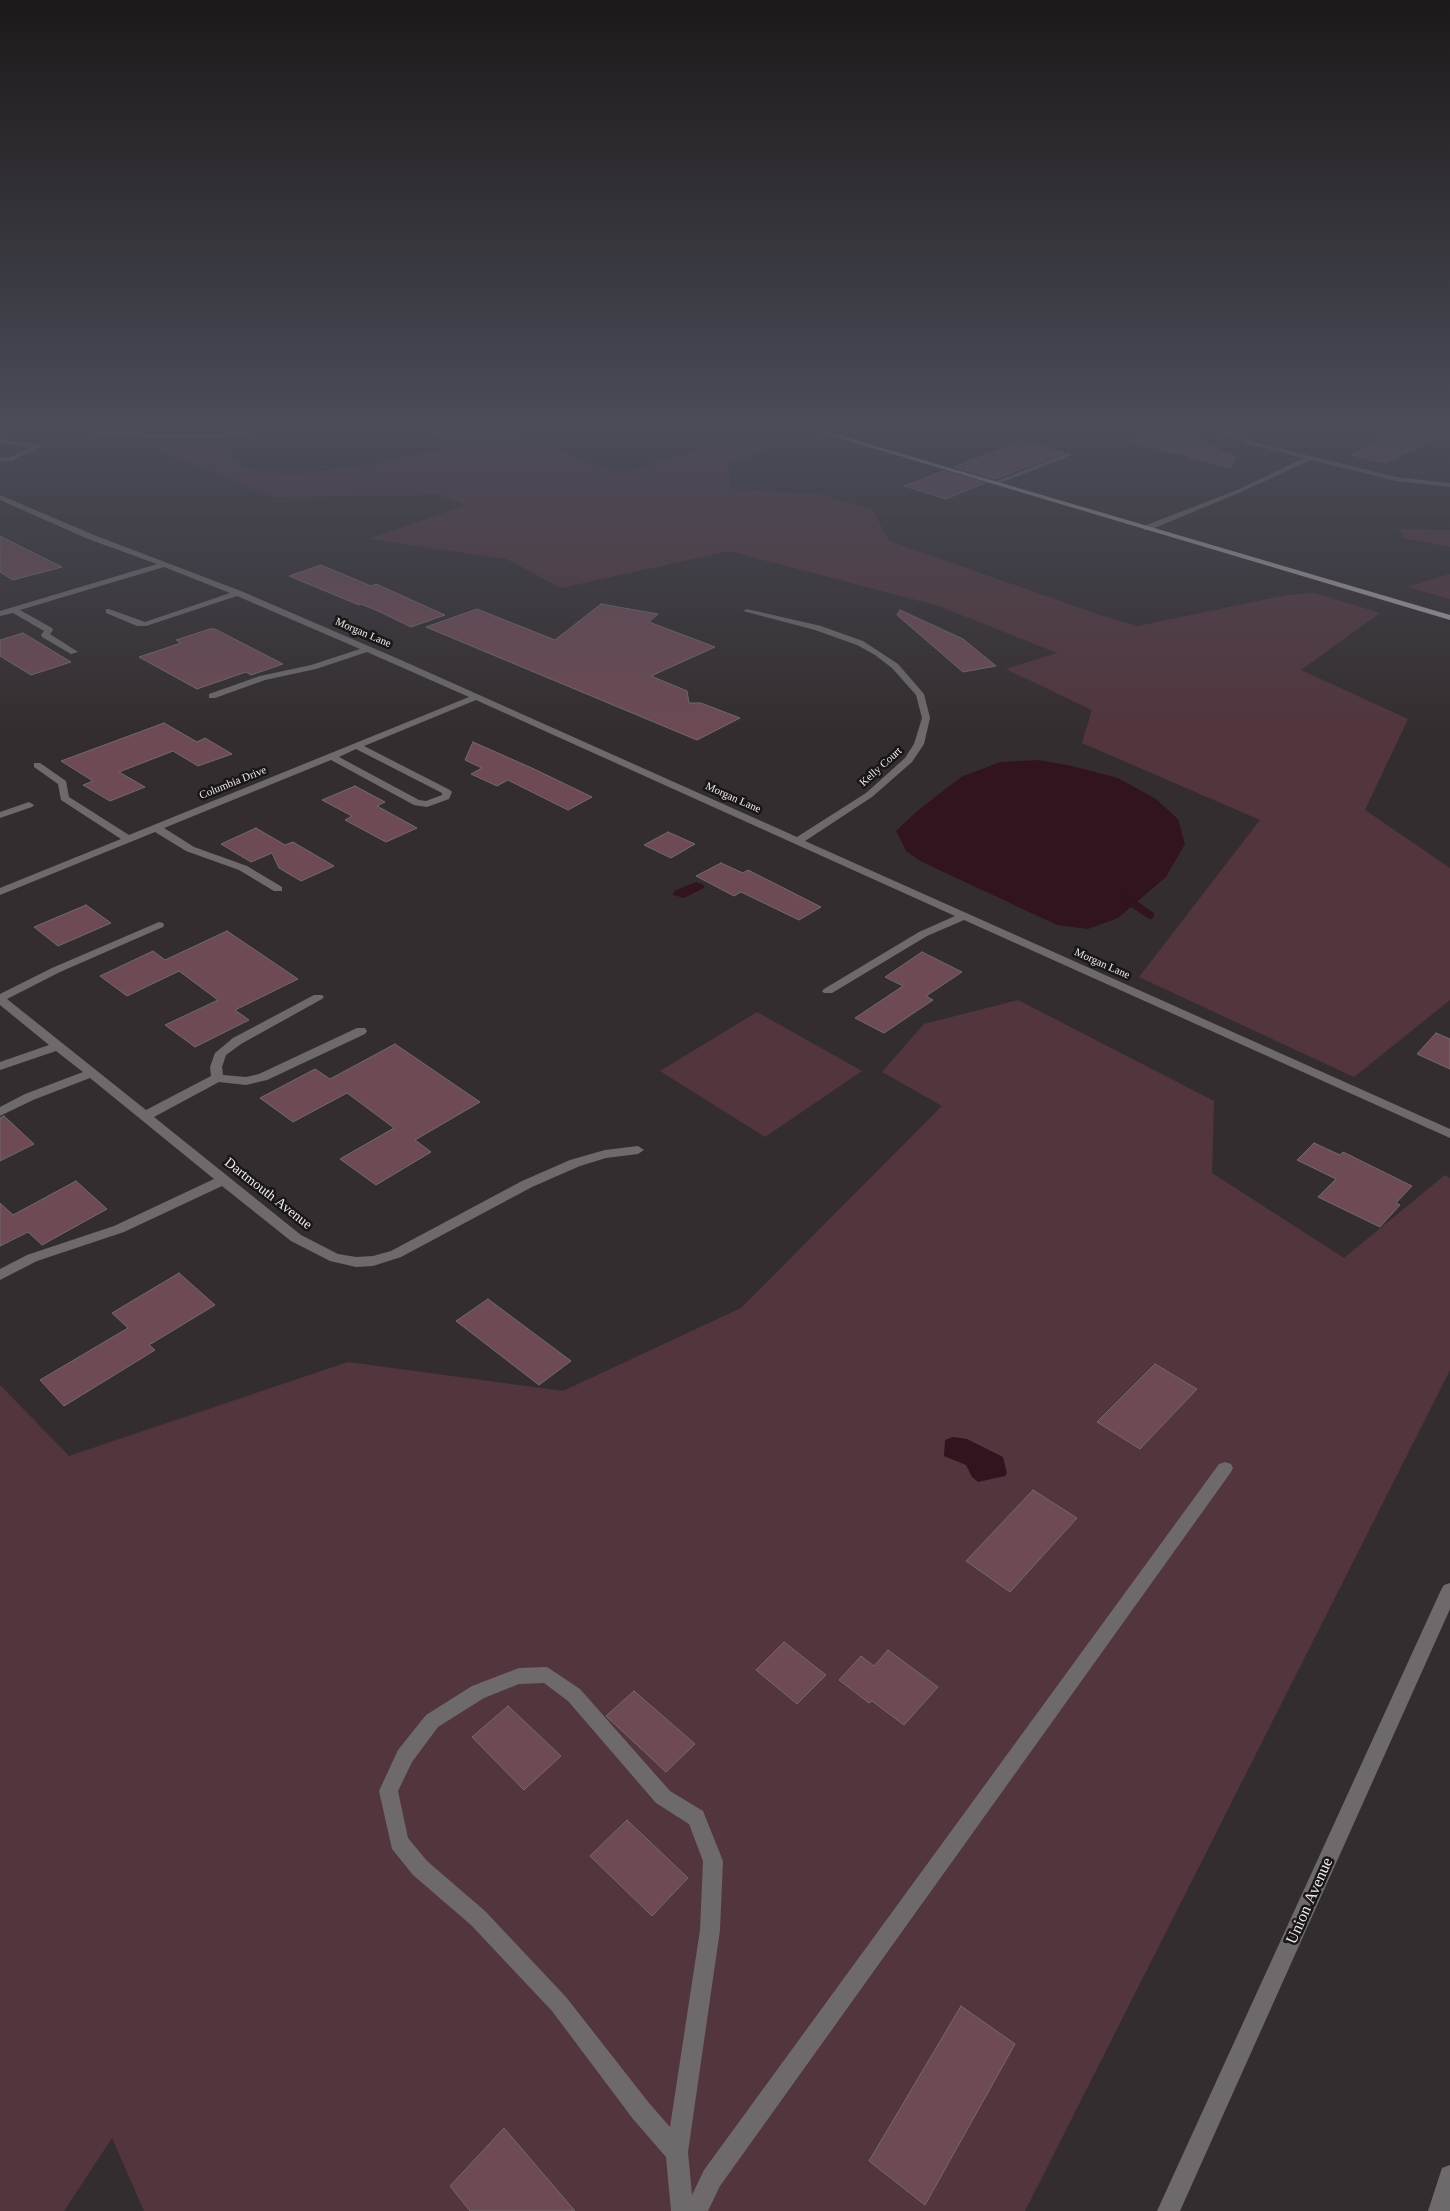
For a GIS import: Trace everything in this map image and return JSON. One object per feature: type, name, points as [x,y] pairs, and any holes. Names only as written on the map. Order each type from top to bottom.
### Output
[{"type":"main road","points":[[1154,530],[1450,618]]},
{"type":"street","name":"Morgan Lane","points":[[75,530],[238,593],[367,649],[1450,1134]]},
{"type":"street","points":[[0,614],[164,564]]},
{"type":"street","points":[[109,611],[140,624],[146,624],[238,593]]},
{"type":"street","points":[[14,610],[49,630],[45,635],[74,652]]},
{"type":"street","name":"Kelly Court","points":[[747,611],[818,628],[878,653],[895,666],[920,694],[926,718],[919,744],[909,760],[869,795],[798,841]]},
{"type":"street","points":[[212,696],[263,678],[313,667],[367,649]]},
{"type":"street","name":"Columbia Drive","points":[[0,892],[476,697]]},
{"type":"street","points":[[332,756],[417,803],[427,804],[446,797],[447,792],[356,746]]},
{"type":"street","points":[[37,765],[63,782],[64,798],[128,839]]},
{"type":"street","points":[[0,815],[29,805]]},
{"type":"street","points":[[156,828],[190,849],[243,868],[278,889]]},
{"type":"street","points":[[828,991],[923,934],[964,916]]},
{"type":"street","points":[[0,999],[56,970],[159,926]]},
{"type":"street","points":[[217,1078],[216,1067],[221,1053],[237,1041],[318,998]]},
{"type":"street","name":"Dartmouth Avenue","points":[[0,999],[296,1238],[335,1258],[356,1262],[373,1261],[396,1254],[527,1184],[575,1163],[605,1154],[638,1150]]},
{"type":"street","points":[[145,1116],[217,1078],[246,1081],[264,1077],[361,1031]]},
{"type":"street","points":[[0,1066],[58,1046]]},
{"type":"street","points":[[0,1112],[29,1097],[92,1073]]},
{"type":"street","points":[[0,1274],[32,1258],[119,1230],[223,1180]]},
{"type":"street","points":[[696,2211],[717,2170],[1225,1468]]},
{"type":"street","name":"Union Avenue","points":[[1168,2211],[1450,1590]]},
{"type":"street","points":[[677,2152],[641,2111],[558,2004],[478,1918],[420,1868],[399,1842],[388,1791],[405,1756],[432,1721],[478,1692],[519,1676],[547,1676],[574,1696],[663,1797],[696,1818],[713,1861],[710,1930],[677,2152],[682,2211]]},
{"type":"street","points":[[1439,2211],[1450,2176]]},
{"type":"shaded area","points":[[394,530],[883,530],[889,541],[1103,616],[1138,626],[1287,595],[1314,593],[1380,613],[1301,670],[1408,719],[1365,810],[1450,868],[1450,1000],[1354,1077],[1139,977],[1260,820],[1082,743],[1092,710],[1006,669],[1057,653],[939,606],[729,551],[561,588],[507,559],[369,539]]},
{"type":"shaded area","points":[[1399,530],[1450,530],[1450,547],[1404,538]]},
{"type":"shaded area","points":[[1450,574],[1450,599],[1407,587]]},
{"type":"shaded area","points":[[1039,760],[1118,778],[1156,799],[1178,819],[1185,844],[1166,877],[1118,918],[1088,929],[1057,925],[922,862],[906,851],[896,831],[916,812],[961,777],[1000,762]]},
{"type":"shaded area","points":[[696,882],[704,885],[704,888],[684,898],[673,895],[674,891]]},
{"type":"shaded area","points":[[1018,1000],[1214,1101],[1212,1173],[1344,1258],[1445,1175],[1450,1178],[1450,1370],[1025,2211],[144,2211],[112,2138],[64,2211],[0,2211],[0,1385],[69,1456],[348,1362],[563,1391],[741,1308],[942,1106],[882,1072],[924,1024]]},
{"type":"shaded area","points":[[757,1012],[862,1071],[765,1137],[660,1071]]},
{"type":"shaded area","points":[[953,1437],[967,1439],[1003,1457],[1007,1473],[1005,1476],[978,1482],[972,1477],[966,1465],[944,1456],[945,1440]]},
{"type":"building","points":[[0,536],[62,567],[13,580],[0,572]]},
{"type":"building","points":[[321,565],[371,586],[376,584],[445,615],[411,627],[378,611],[289,576]]},
{"type":"building","points":[[601,604],[658,614],[649,622],[715,647],[651,676],[687,691],[689,703],[701,703],[740,718],[697,740],[426,627],[477,609],[555,640]]},
{"type":"building","points":[[900,610],[963,639],[996,666],[963,672],[897,615]]},
{"type":"building","points":[[215,629],[283,664],[251,675],[246,672],[197,689],[139,657],[181,643],[176,640]]},
{"type":"building","points":[[23,633],[71,662],[31,675],[0,656],[0,640]]},
{"type":"building","points":[[164,723],[197,742],[205,738],[232,754],[198,766],[173,751],[119,772],[145,787],[110,801],[83,785],[93,781],[61,761]]},
{"type":"building","points":[[473,742],[592,797],[568,810],[508,780],[497,786],[471,774],[482,768],[465,760]]},
{"type":"building","points":[[355,786],[385,802],[377,806],[417,828],[386,842],[345,820],[352,816],[322,800]]},
{"type":"building","points":[[256,828],[285,845],[293,842],[334,866],[301,881],[279,868],[272,853],[251,862],[221,844]]},
{"type":"building","points":[[668,832],[695,844],[671,858],[644,845]]},
{"type":"building","points":[[721,863],[743,873],[748,870],[821,907],[799,920],[741,892],[734,896],[696,876]]},
{"type":"building","points":[[86,905],[111,923],[58,946],[34,927]]},
{"type":"building","points":[[227,931],[298,979],[235,1010],[249,1020],[195,1047],[165,1025],[218,1000],[179,971],[127,996],[100,976],[153,951],[165,960]]},
{"type":"building","points":[[922,952],[962,972],[926,996],[933,1000],[884,1033],[855,1018],[903,986],[885,977]]},
{"type":"building","points":[[1436,1033],[1450,1039],[1450,1069],[1417,1054]]},
{"type":"building","points":[[395,1044],[480,1102],[415,1140],[431,1152],[376,1185],[340,1159],[394,1128],[347,1093],[293,1122],[260,1098],[315,1069],[330,1079]]},
{"type":"building","points":[[4,1116],[34,1144],[0,1161],[0,1118]]},
{"type":"building","points":[[1314,1143],[1340,1155],[1343,1152],[1412,1186],[1396,1203],[1400,1205],[1380,1227],[1318,1197],[1336,1179],[1297,1160]]},
{"type":"building","points":[[76,1181],[107,1209],[42,1245],[28,1232],[0,1246],[0,1203],[13,1215]]},
{"type":"building","points":[[179,1273],[215,1305],[149,1345],[155,1350],[64,1406],[40,1380],[128,1328],[112,1313]]},
{"type":"building","points":[[488,1299],[571,1361],[539,1385],[456,1321]]},
{"type":"building","points":[[1155,1364],[1197,1389],[1140,1449],[1097,1422]]},
{"type":"building","points":[[1033,1490],[1077,1518],[1010,1592],[966,1561]]},
{"type":"building","points":[[784,1642],[826,1675],[797,1704],[756,1670]]},
{"type":"building","points":[[888,1650],[938,1687],[904,1725],[872,1701],[869,1703],[839,1680],[861,1656],[874,1666]]},
{"type":"building","points":[[634,1691],[695,1744],[666,1772],[606,1716]]},
{"type":"building","points":[[508,1706],[561,1756],[524,1790],[472,1737]]},
{"type":"building","points":[[627,1820],[688,1878],[652,1916],[590,1856]]},
{"type":"building","points":[[961,2006],[1015,2044],[925,2205],[869,2161]]},
{"type":"building","points":[[504,2128],[575,2211],[470,2211],[450,2186]]},
{"type":"waterway","points":[[1125,898],[1150,915]]}]
